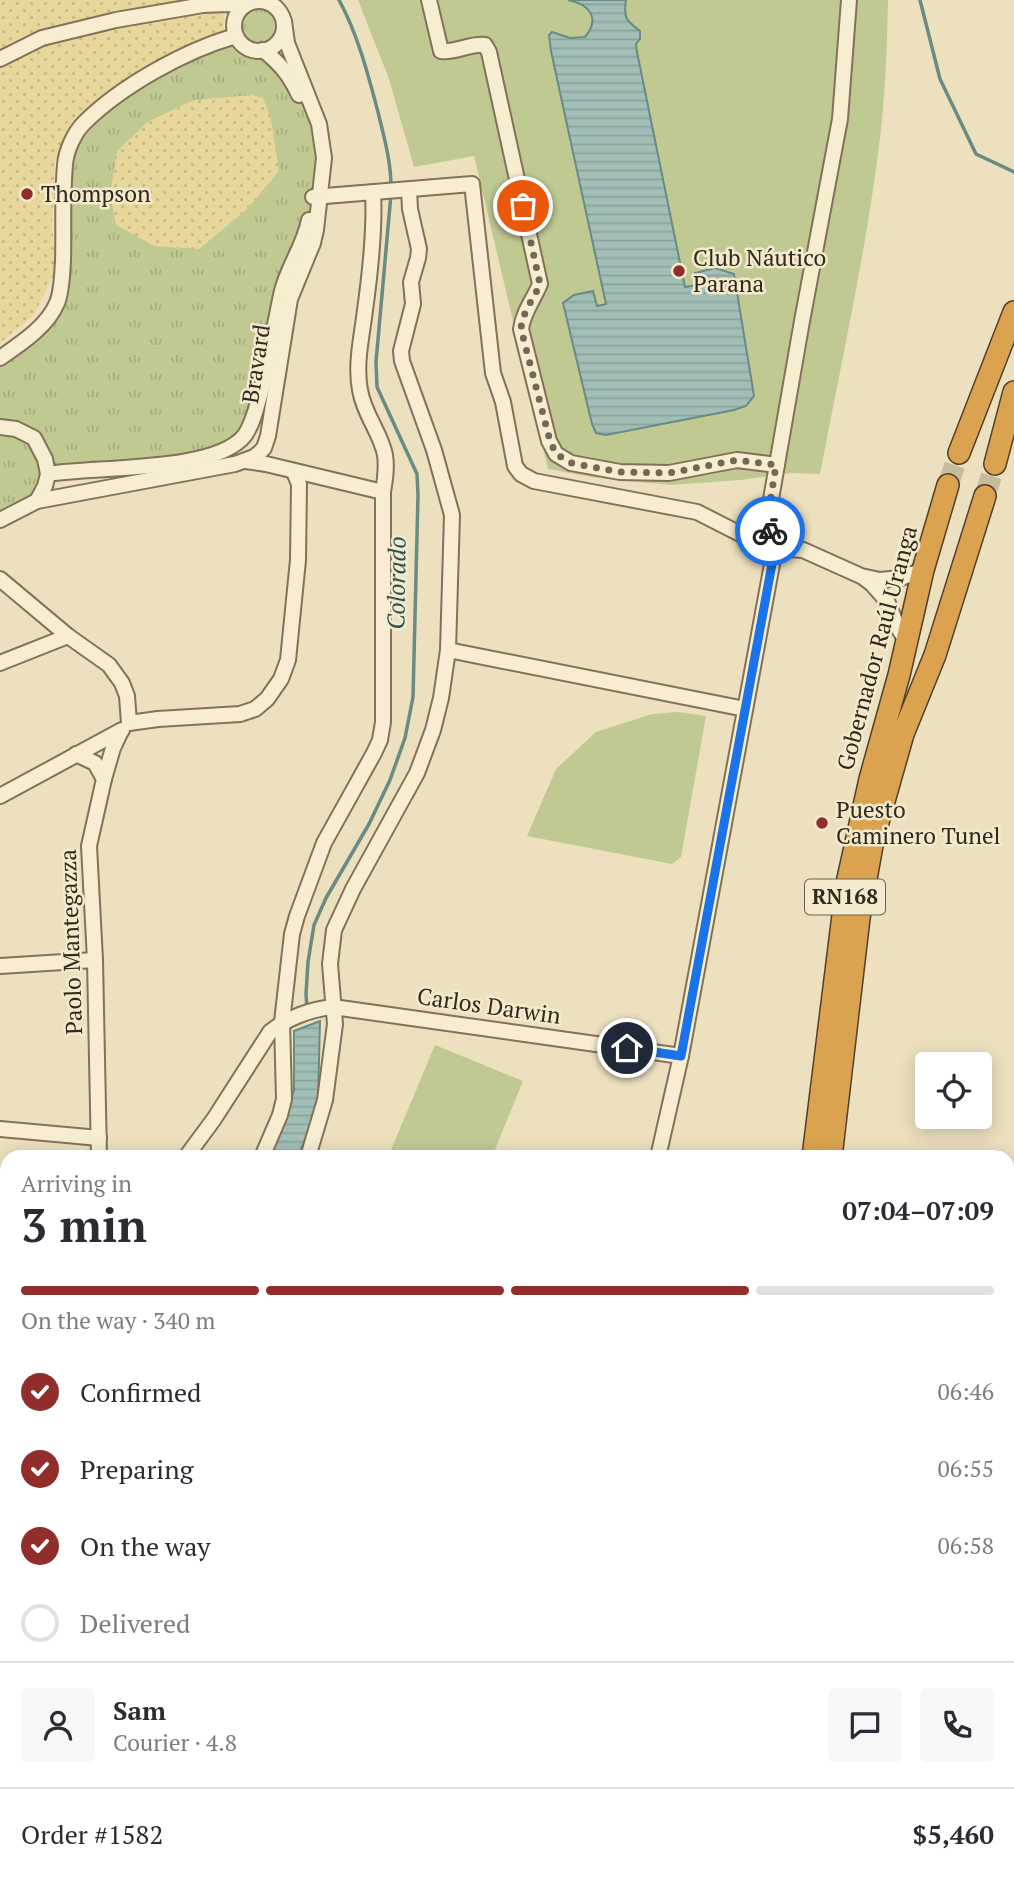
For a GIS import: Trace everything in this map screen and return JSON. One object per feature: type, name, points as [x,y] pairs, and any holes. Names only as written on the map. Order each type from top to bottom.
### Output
[{"type":"highway","points":[[959,453],[1014,312]]},
{"type":"highway","points":[[995,464],[1014,393]]},
{"type":"highway","name":"Gobernador Raúl Uranga","points":[[814,1150],[847,883],[870,779],[907,642],[923,570],[948,485]]},
{"type":"highway","name":"Gobernador Raúl Uranga","points":[[832,1150],[859,918],[873,840],[903,734],[936,655],[985,496]]},
{"type":"street","points":[[429,0],[442,51],[448,52],[477,44],[485,45],[489,52],[540,284],[522,320],[521,329],[546,430],[556,454],[571,463],[620,472],[669,473],[737,460],[776,465]]},
{"type":"street","points":[[660,1150],[681,1056],[775,548],[767,522],[840,119],[849,0]]},
{"type":"street","points":[[0,59],[41,38],[116,20],[203,5],[250,2],[267,2],[278,9],[284,21],[279,40],[263,51],[243,45],[236,36],[233,22],[237,12],[250,2]]},
{"type":"street","points":[[203,5],[220,15],[225,24],[224,35],[215,42]]},
{"type":"street","name":"Bravard","points":[[245,461],[259,453],[267,442],[289,299],[313,243],[324,158],[319,124],[287,43],[284,21]]},
{"type":"street","points":[[0,358],[46,321],[57,303],[62,279],[65,228],[65,163],[71,143],[83,124],[117,95],[164,66],[215,42],[236,36]]},
{"type":"street","name":"Bravard","points":[[48,474],[144,467],[204,458],[227,449],[244,435],[253,419],[285,278],[304,238],[317,196],[316,148],[307,111],[291,77],[263,51]]},
{"type":"street","points":[[317,196],[472,184],[494,373],[503,402],[515,466],[521,474],[534,481],[697,512],[758,543],[775,548],[803,550],[861,576],[872,584],[887,601],[907,642]]},
{"type":"street","points":[[311,1150],[325,1100],[334,1024],[328,1008],[334,930],[417,773],[433,730],[448,650],[452,515],[434,450],[402,361],[401,351],[414,304],[411,282],[419,248],[410,209],[409,190]]},
{"type":"street","points":[[265,1150],[284,1099],[292,934],[324,843],[380,740],[383,722],[385,456],[365,411],[359,389],[358,371],[368,291],[373,192]]},
{"type":"street","points":[[0,427],[16,429],[34,438],[45,459],[48,474],[46,486],[37,501]]},
{"type":"street","points":[[0,520],[37,501],[222,468],[245,461],[383,492]]},
{"type":"street","points":[[0,796],[125,727],[158,719],[240,714],[255,709],[267,699],[281,679],[288,660],[298,560],[299,484],[294,472]]},
{"type":"street","points":[[861,576],[880,580],[901,578],[923,570]]},
{"type":"street","points":[[0,579],[68,636],[108,665],[122,682],[127,696],[125,727]]},
{"type":"street","points":[[0,663],[68,636]]},
{"type":"street","points":[[448,650],[745,709]]},
{"type":"street","name":"Paolo Mantegazza","points":[[99,1150],[95,960],[89,846],[113,748],[125,727]]},
{"type":"street","points":[[76,754],[95,763],[104,779]]},
{"type":"street","points":[[0,966],[95,960]]},
{"type":"street","points":[[191,1150],[270,1031],[287,1020],[328,1008]]},
{"type":"street","name":"Carlos Darwin","points":[[328,1008],[681,1056]]},
{"type":"street","points":[[0,1129],[99,1138]]},
{"type":"green space","name":"Club Náutico Parana","points":[[358,0],[888,0],[884,96],[872,194],[820,474],[791,473],[671,485],[597,478],[548,469],[474,156],[414,167],[389,79]]},
{"type":"green space","points":[[253,1],[273,6],[282,18],[282,33],[272,46],[264,50],[294,82],[308,114],[314,145],[315,176],[307,226],[253,419],[227,449],[68,471],[0,520],[0,358],[57,303],[71,143],[117,95],[234,32],[238,13]]},
{"type":"green space","points":[[678,712],[706,716],[681,857],[672,864],[527,836],[556,769],[596,732],[652,714]]},
{"type":"green space","points":[[435,1045],[523,1081],[495,1150],[391,1150]]},
{"type":"sand","name":"Thompson","points":[[0,0],[221,0],[225,22],[222,35],[146,71],[81,116],[55,161],[52,227],[57,268],[34,315],[0,343]]},
{"type":"sand","points":[[252,95],[263,98],[271,119],[279,171],[247,209],[199,249],[154,246],[116,225],[110,194],[117,151],[149,121],[194,100]]},
{"type":"water","points":[[568,0],[626,0],[627,19],[640,31],[640,39],[636,44],[637,52],[685,287],[697,285],[695,273],[715,268],[734,274],[754,396],[746,406],[606,435],[596,433],[592,424],[563,303],[574,295],[593,291],[597,306],[606,304],[549,35],[552,32],[570,38],[585,37],[590,30],[592,18],[587,8]]},
{"type":"water","points":[[320,1021],[318,1100],[301,1150],[271,1150],[294,1090],[294,1031]]},
{"type":"waterway","name":"Colorado","points":[[339,0],[357,41],[370,83],[387,149],[391,187]]},
{"type":"waterway","points":[[920,0],[940,79],[976,154],[1014,172]]},
{"type":"waterway","name":"Colorado","points":[[307,1009],[308,962],[314,925],[390,780],[405,738],[413,697],[417,474],[377,387],[376,362],[391,194]]},
{"type":"tunnel","points":[[948,485],[959,453]]},
{"type":"tunnel","points":[[985,496],[995,464]]},
{"type":"way so far","points":[[523,206],[540,284],[522,320],[521,329],[534,385],[556,454],[571,463],[620,472],[669,473],[737,460],[776,465],[767,522],[770,531]]},
{"type":"place","name":"Thompson","points":[[27,194]]},
{"type":"place","name":"Club Náutico Parana","points":[[679,271]]},
{"type":"place","name":"Puesto Caminero Tunel","points":[[822,823]]},
{"type":"route","points":[[627,1048],[681,1056],[775,548],[770,531]]}]
